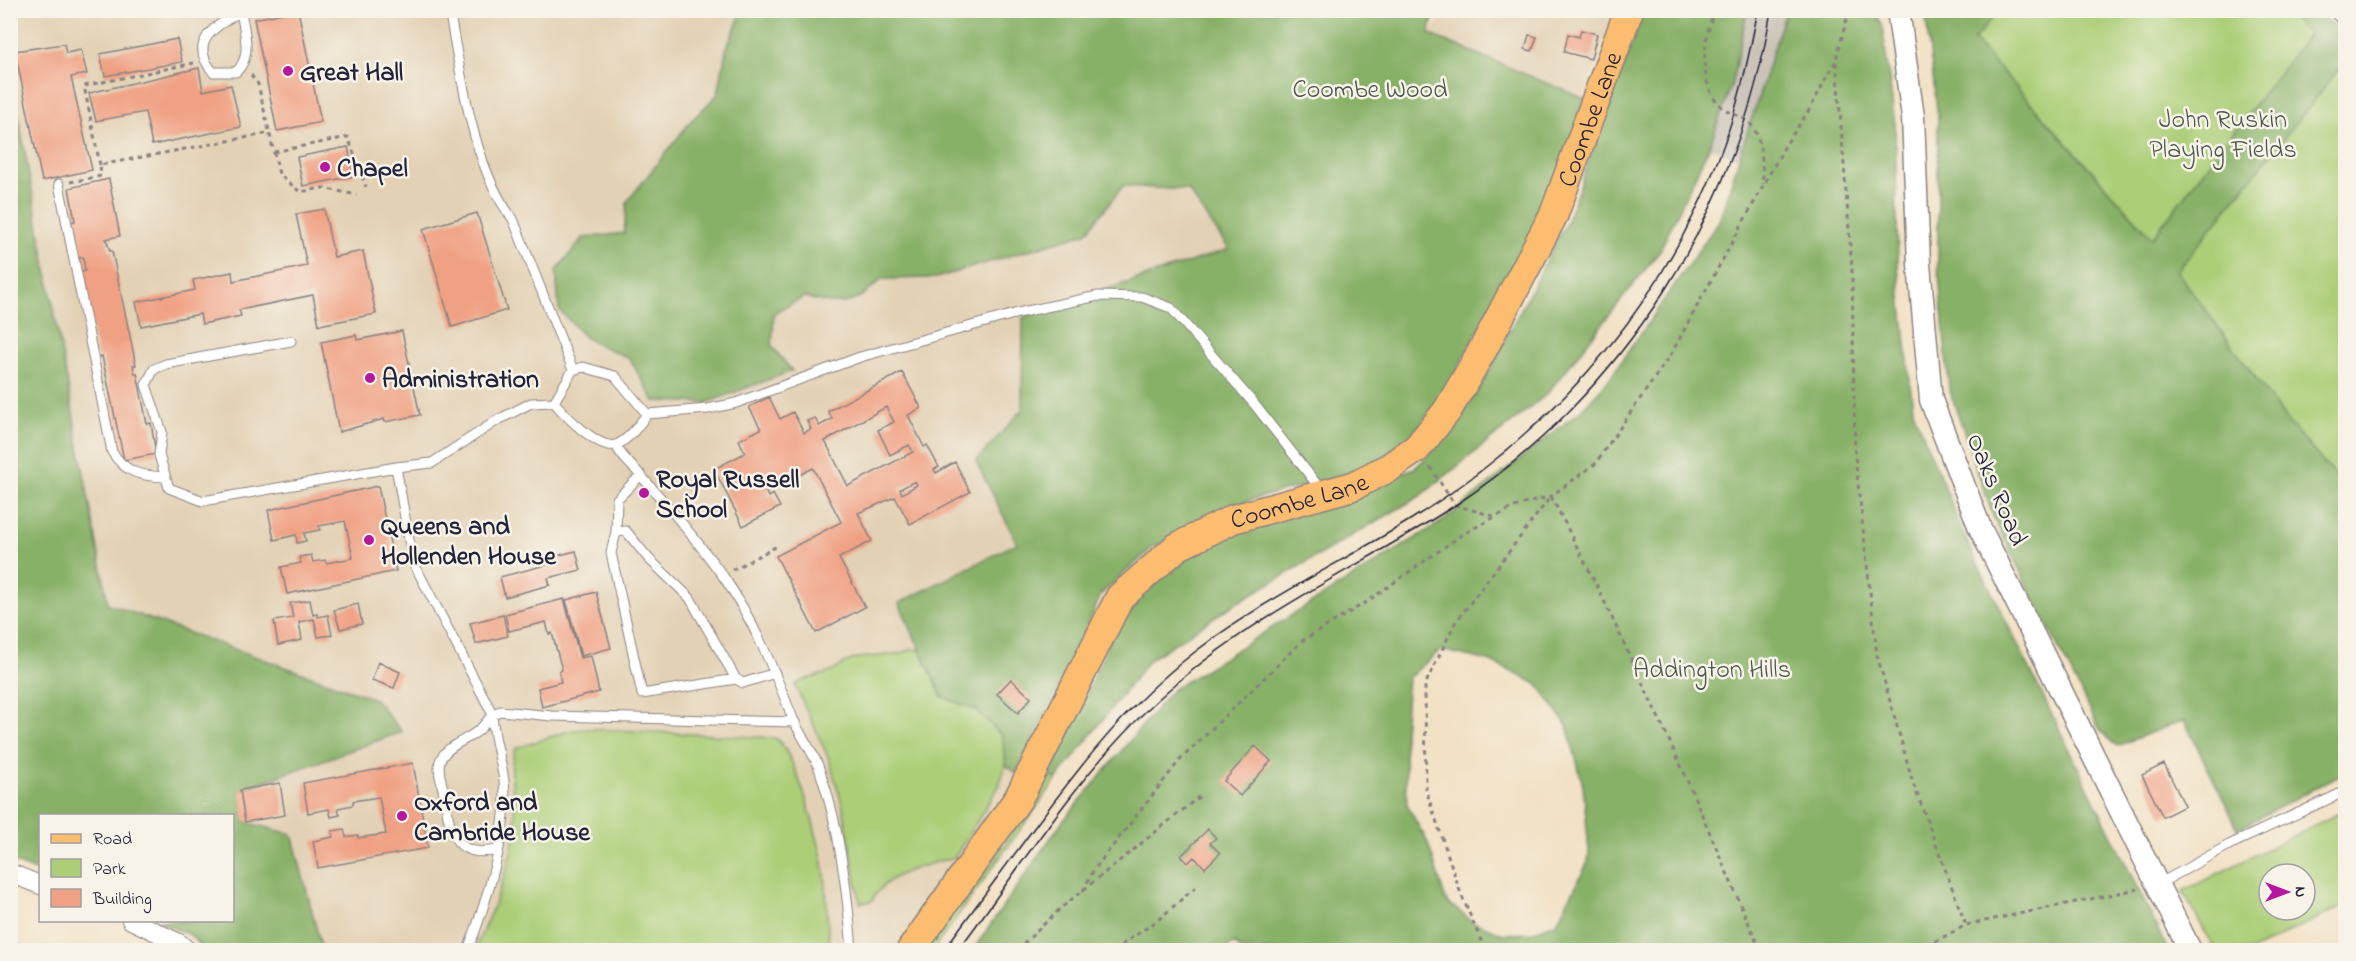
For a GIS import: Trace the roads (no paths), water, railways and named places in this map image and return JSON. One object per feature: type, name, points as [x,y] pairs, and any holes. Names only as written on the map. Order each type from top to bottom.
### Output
[{"type":"main road","name":"Coombe Lane","points":[[911,951],[1018,799],[1120,597],[1177,548],[1233,519],[1326,495],[1361,483],[1417,448],[1447,411],[1554,214],[1629,10]]},
{"type":"street","name":"Oaks Road","points":[[1898,10],[1913,117],[1918,264],[1931,400],[1980,528],[2190,951]]},
{"type":"street","points":[[2338,10],[2346,18]]},
{"type":"street","points":[[10,873],[39,885]]},
{"type":"street","points":[[133,922],[179,943],[187,951]]},
{"type":"lane","points":[[449,10],[483,163],[503,207],[513,219],[573,369]]},
{"type":"lane","points":[[242,11],[246,51],[243,66],[236,72],[224,74],[213,72],[205,61],[204,38],[208,31],[242,11]]},
{"type":"lane","points":[[59,184],[112,452],[121,465],[131,473],[165,477]]},
{"type":"lane","points":[[291,342],[166,364],[154,369],[146,385],[162,432],[159,455],[169,488],[203,501],[396,467],[432,463],[498,420],[531,403],[554,402],[578,427],[609,445],[616,446],[634,432],[647,414],[708,409],[736,403],[860,357],[1018,314],[1098,296],[1142,297],[1171,308],[1255,405],[1326,495]]},
{"type":"lane","points":[[554,402],[573,369],[583,367],[615,376],[647,414]]},
{"type":"lane","points":[[616,446],[620,454],[641,475],[723,576],[751,623],[775,673],[795,722],[820,770],[828,798],[847,888],[852,951]]},
{"type":"lane","points":[[396,467],[413,562],[492,713],[493,732],[504,783],[497,850],[488,898],[468,951]]},
{"type":"lane","points":[[641,475],[617,499],[616,532],[611,553],[642,694],[736,680],[743,682],[775,673]]},
{"type":"lane","points":[[616,532],[626,531],[648,558],[690,598],[736,680]]},
{"type":"lane","points":[[497,850],[474,851],[455,840],[439,765],[447,751],[479,730],[492,713],[501,711],[552,716],[795,722]]},
{"type":"lane","points":[[2157,885],[2229,846],[2346,791]]},
{"type":"tram line","points":[[944,950],[1081,767],[1118,723],[1159,682],[1235,623],[1410,520],[1461,486],[1508,449],[1593,365],[1630,319],[1664,269],[1693,216],[1718,160],[1731,123],[1758,10]]},
{"type":"tram line","points":[[958,950],[1087,775],[1146,711],[1178,682],[1244,632],[1454,506],[1515,461],[1570,410],[1620,353],[1664,291],[1702,225],[1732,156],[1756,84],[1771,10]]},
{"type":"place","name":"Great Hall","points":[[288,71]]},
{"type":"place","name":"Chapel","points":[[325,167]]},
{"type":"place","name":"Administration","points":[[370,378]]},
{"type":"place","name":"Royal Russell School","points":[[644,493]]},
{"type":"place","name":"Queens and Hollenden House","points":[[369,540]]},
{"type":"place","name":"Oxford and Cambride House","points":[[402,816]]},
{"type":"park label","name":"Coombe Wood","points":[[1370,88]]},
{"type":"park label","name":"John Ruskin Playing Fields","points":[[2223,133]]},
{"type":"park label","name":"Addington Hills","points":[[1712,668]]}]
